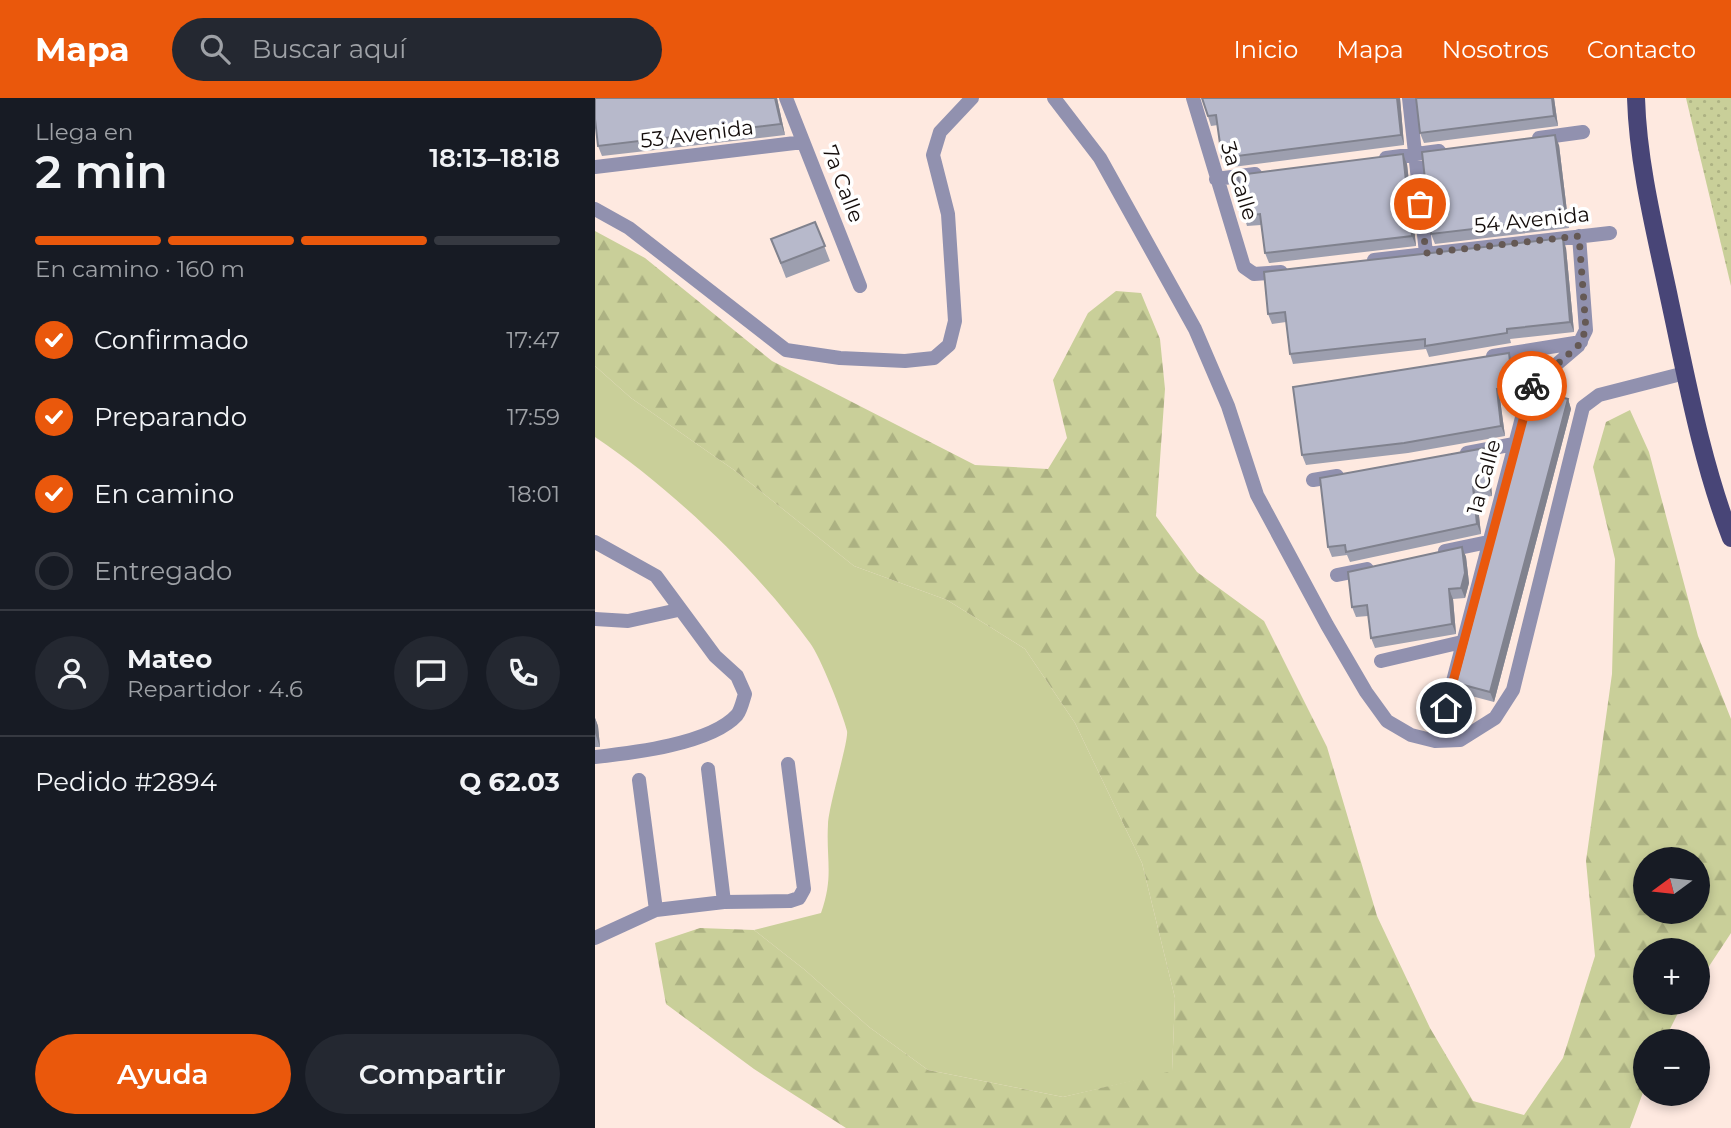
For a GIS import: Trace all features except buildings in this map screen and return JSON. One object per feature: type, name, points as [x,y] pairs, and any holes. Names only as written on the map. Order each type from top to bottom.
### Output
[{"type":"main road","points":[[1636,98],[1648,191],[1685,373],[1712,486],[1731,538]]},
{"type":"street","name":"7a Calle","points":[[786,98],[860,286]]},
{"type":"street","points":[[595,209],[629,228],[786,350],[839,359],[905,362],[934,358],[949,345],[955,321],[948,214],[933,155],[940,132],[972,98]]},
{"type":"street","points":[[1053,98],[1100,158],[1195,330],[1228,406],[1257,495],[1327,625],[1366,692],[1387,721],[1411,735],[1436,741],[1460,740],[1495,718],[1513,690],[1583,407],[1599,396],[1685,373]]},
{"type":"street","name":"3a Calle","points":[[1193,98],[1242,261],[1250,273],[1291,271]]},
{"type":"street","points":[[1409,98],[1426,253]]},
{"type":"street","points":[[1518,140],[1583,132]]},
{"type":"street","name":"53 Avenida","points":[[595,167],[803,142]]},
{"type":"street","points":[[1375,159],[1454,149]]},
{"type":"street","points":[[1216,179],[1269,172]]},
{"type":"street","name":"54 Avenida","points":[[1358,262],[1610,233]]},
{"type":"street","points":[[1471,359],[1581,342],[1587,319],[1579,236]]},
{"type":"street","name":"1a Calle","points":[[1446,708],[1531,387],[1581,342]]},
{"type":"street","points":[[1447,456],[1514,444]]},
{"type":"street","points":[[1313,480],[1353,473]]},
{"type":"street","points":[[595,542],[656,576],[678,610],[715,656],[737,676],[745,694],[738,714],[705,735],[626,754],[595,757]]},
{"type":"street","points":[[1433,554],[1488,542]]},
{"type":"street","points":[[1337,575],[1378,566]]},
{"type":"street","points":[[595,619],[628,621],[678,610]]},
{"type":"street","points":[[1381,661],[1462,642]]},
{"type":"street","points":[[595,938],[656,910],[724,902],[790,901],[799,898],[804,889],[788,764]]},
{"type":"street","points":[[708,769],[724,902]]},
{"type":"street","points":[[639,780],[656,910]]},
{"type":"green space","points":[[1686,98],[1731,98],[1731,286]]},
{"type":"green space","points":[[595,231],[645,258],[772,361],[975,465],[1048,469],[1067,438],[1053,380],[1088,313],[1116,291],[1141,293],[1160,339],[1165,389],[1156,516],[1197,572],[1264,621],[1327,747],[1377,916],[1430,1028],[1473,1101],[1524,1115],[1563,1058],[1595,956],[1586,861],[1612,674],[1615,559],[1593,467],[1606,422],[1630,410],[1649,452],[1698,636],[1731,719],[1731,933],[1710,965],[1710,938],[1633,938],[1633,1015],[1677,1015],[1670,1029],[1633,1029],[1633,1106],[1638,1106],[1630,1128],[846,1128],[754,1069],[666,1004],[655,943],[700,928],[754,930],[805,970],[869,1027],[928,1070],[1063,1097],[1172,1071],[1175,998],[1142,863],[1075,723],[1025,649],[947,600],[854,566],[734,470],[631,398],[595,366]]},
{"type":"green space","points":[[595,366],[631,398],[734,470],[854,566],[947,600],[1025,649],[1075,723],[1142,863],[1175,998],[1172,1072],[1063,1097],[928,1070],[869,1027],[805,970],[754,930],[821,913],[828,878],[829,815],[847,731],[831,686],[814,650],[765,587],[682,505],[624,457],[595,437]]},
{"type":"way so far","points":[[1420,204],[1426,253],[1579,236],[1586,330],[1578,346],[1532,386]]},
{"type":"route","points":[[1446,708],[1488,542],[1532,386]]}]
